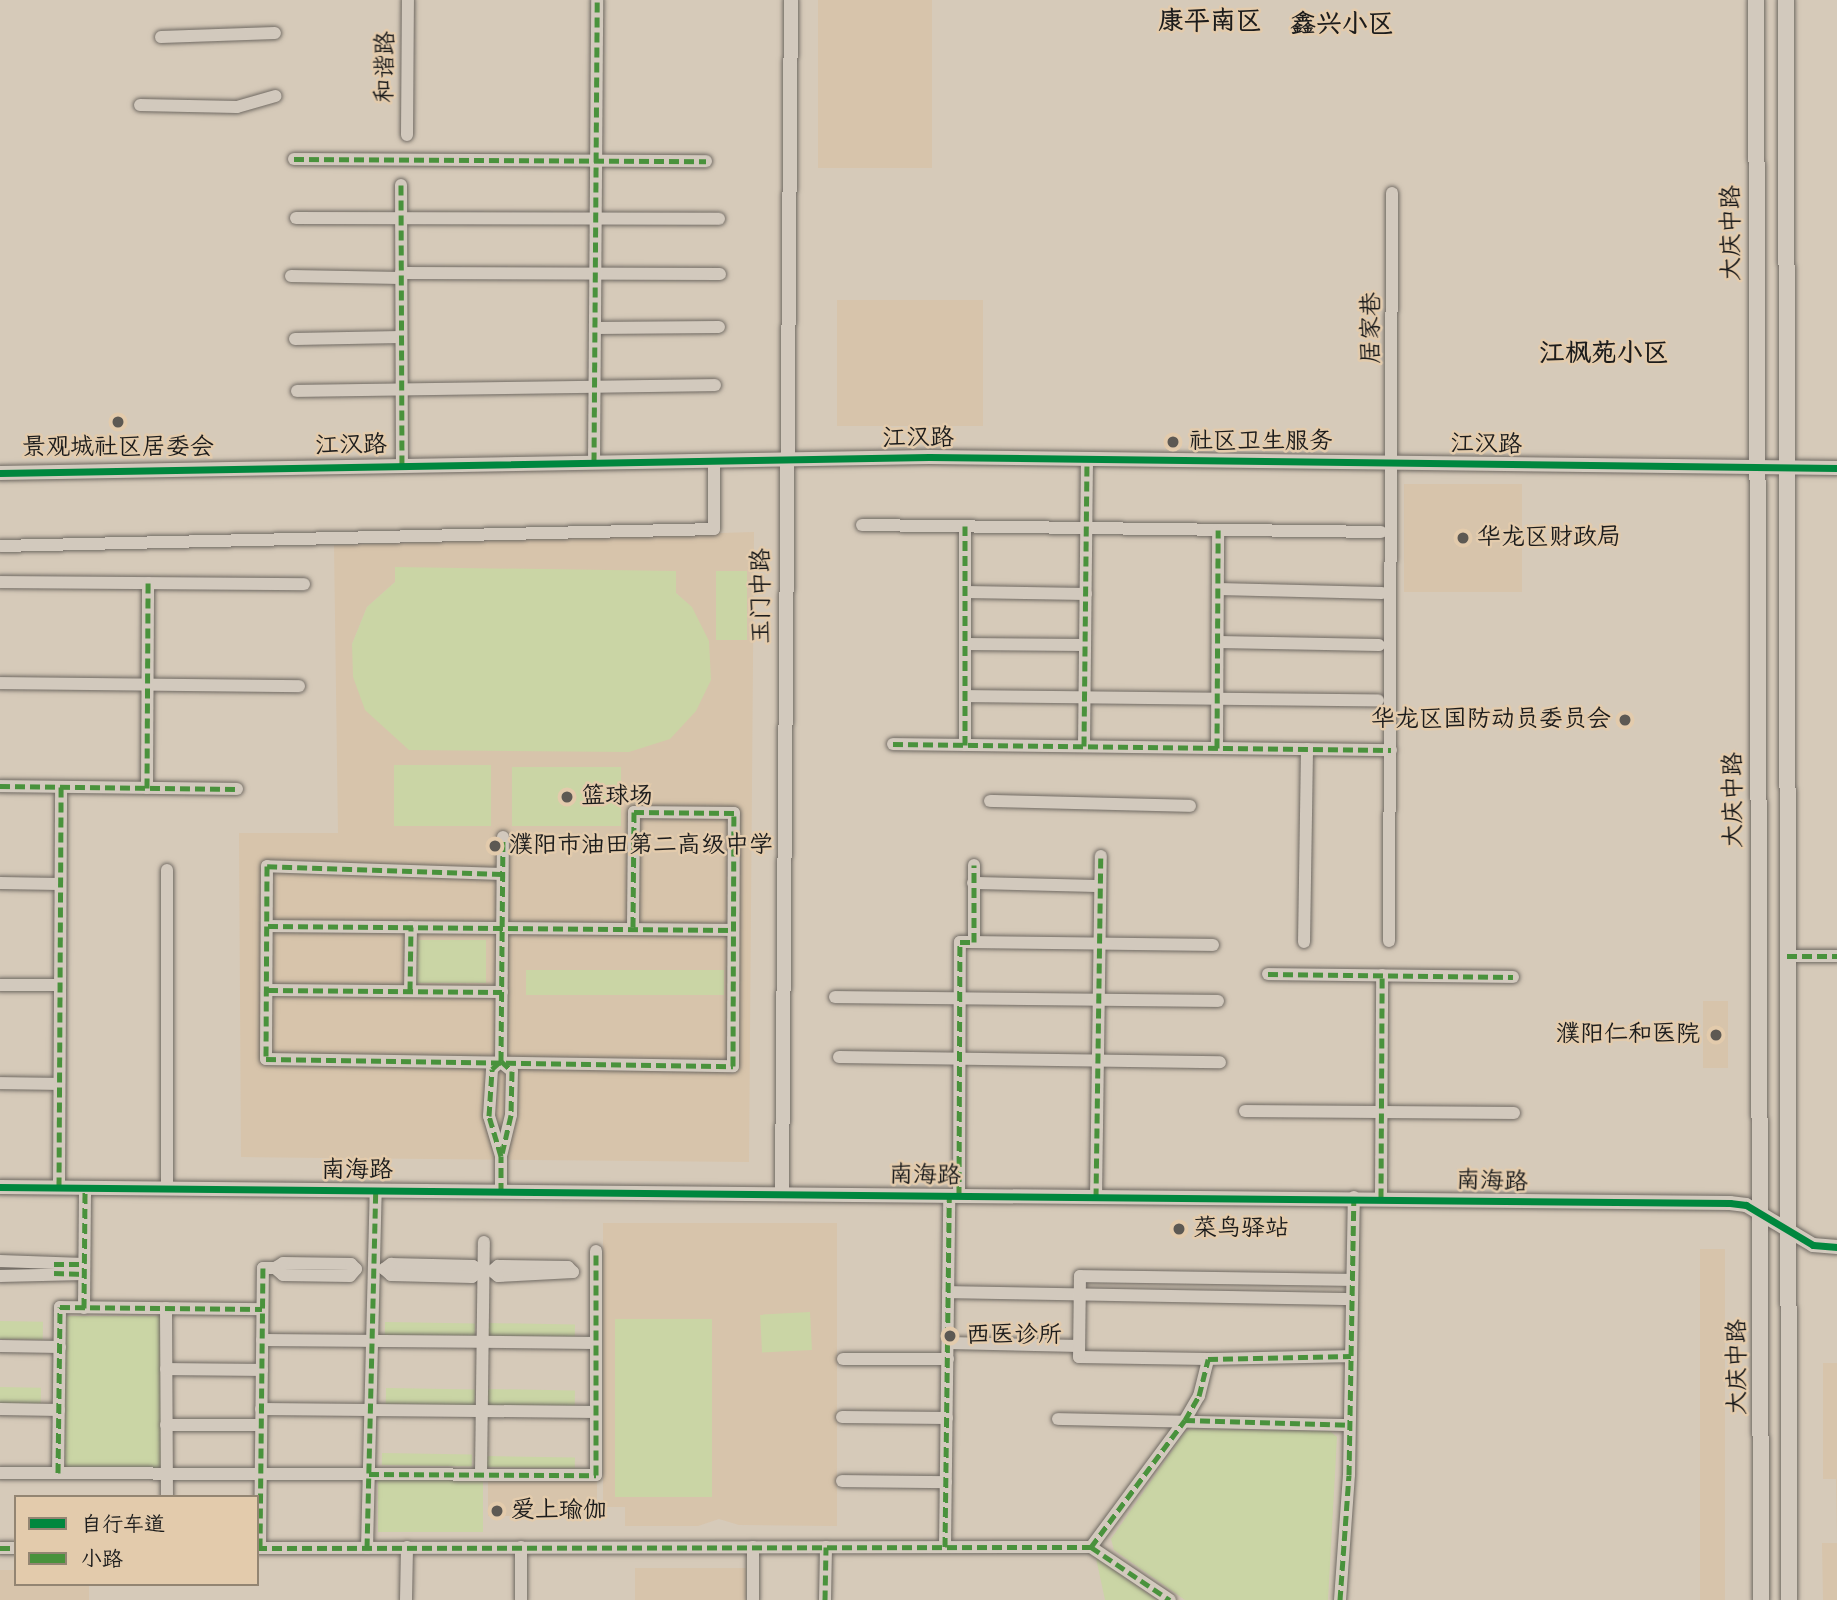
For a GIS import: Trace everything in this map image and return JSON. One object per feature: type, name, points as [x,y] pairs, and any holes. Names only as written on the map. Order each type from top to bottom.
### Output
[{"type":"main road","name":"大庆中路","points":[[1756,0],[1761,1600]]},
{"type":"main road","name":"大庆中路","points":[[1786,0],[1789,1600]]},
{"type":"street","name":"和谐路","points":[[407,135],[408,0]]},
{"type":"street","points":[[594,462],[597,0]]},
{"type":"street","name":"玉门中路","points":[[782,1193],[791,0]]},
{"type":"street","points":[[161,37],[275,33]]},
{"type":"street","points":[[140,105],[237,107],[275,96]]},
{"type":"street","points":[[294,159],[706,161]]},
{"type":"street","points":[[401,186],[402,464]]},
{"type":"street","name":"居家巷","points":[[1389,941],[1394,463],[1392,193]]},
{"type":"street","points":[[296,218],[719,219]]},
{"type":"street","points":[[291,276],[720,274]]},
{"type":"street","points":[[595,328],[719,327]]},
{"type":"street","points":[[295,339],[401,337]]},
{"type":"street","points":[[297,391],[715,385]]},
{"type":"street","points":[[1084,746],[1087,459]]},
{"type":"street","name":"江汉路","points":[[0,473],[402,464],[1087,459],[1837,468]]},
{"type":"street","points":[[0,546],[714,529],[714,461]]},
{"type":"street","points":[[862,525],[1381,532]]},
{"type":"street","points":[[965,526],[965,745]]},
{"type":"street","points":[[1217,748],[1218,530]]},
{"type":"street","points":[[0,582],[304,584]]},
{"type":"street","points":[[147,788],[148,583]]},
{"type":"street","points":[[1218,589],[1382,593]]},
{"type":"street","points":[[965,592],[1086,594]]},
{"type":"street","points":[[1218,642],[1379,645]]},
{"type":"street","points":[[965,644],[1085,645]]},
{"type":"street","points":[[0,683],[299,686]]},
{"type":"street","points":[[965,696],[1378,700]]},
{"type":"street","points":[[893,744],[1391,750]]},
{"type":"street","points":[[1304,942],[1307,749]]},
{"type":"street","points":[[0,786],[237,789]]},
{"type":"street","points":[[59,1187],[61,787]]},
{"type":"street","points":[[990,801],[1190,806]]},
{"type":"street","points":[[502,874],[267,866],[266,1059],[733,1066],[734,813],[634,812],[633,929]]},
{"type":"street","points":[[501,1156],[489,1116],[492,1069],[500,1062],[503,837]]},
{"type":"street","points":[[1096,1198],[1101,856]]},
{"type":"street","points":[[974,865],[974,942]]},
{"type":"street","points":[[167,870],[167,1189]]},
{"type":"street","points":[[0,883],[60,884]]},
{"type":"street","points":[[973,883],[1100,886]]},
{"type":"street","points":[[268,926],[733,930]]},
{"type":"street","points":[[410,991],[411,927]]},
{"type":"street","points":[[945,1547],[948,1292],[960,1059],[960,942],[1213,945]]},
{"type":"street","points":[[1787,956],[1837,956]]},
{"type":"street","points":[[1268,974],[1513,977]]},
{"type":"street","points":[[1381,1198],[1382,975]]},
{"type":"street","points":[[0,985],[59,985]]},
{"type":"street","points":[[268,990],[502,992]]},
{"type":"street","points":[[835,998],[1218,1001]]},
{"type":"street","points":[[839,1057],[1220,1062]]},
{"type":"street","points":[[500,1062],[512,1070],[511,1115],[501,1156],[501,1192]]},
{"type":"street","points":[[0,1083],[58,1084]]},
{"type":"street","points":[[1245,1111],[1514,1113]]},
{"type":"street","name":"南海路","points":[[0,1187],[1096,1198],[1354,1197],[1730,1203],[1746,1205],[1760,1218],[1813,1245],[1837,1247]]},
{"type":"street","points":[[84,1308],[85,1187]]},
{"type":"street","points":[[368,1548],[372,1341],[379,1269],[376,1190]]},
{"type":"street","points":[[1340,1600],[1349,1424],[1354,1197]]},
{"type":"street","points":[[481,1475],[484,1242]]},
{"type":"street","points":[[0,1473],[596,1475],[596,1251]]},
{"type":"street","points":[[0,1261],[54,1269]]},
{"type":"street","points":[[596,1273],[573,1272],[569,1266],[498,1266],[485,1271],[473,1265],[391,1264],[379,1269],[356,1269],[351,1264],[283,1263],[275,1268],[263,1268],[259,1548],[1091,1547],[1170,1600]]},
{"type":"street","points":[[0,1276],[54,1269],[84,1269]]},
{"type":"street","points":[[1351,1356],[1208,1359],[1079,1357],[1079,1346],[1080,1276],[1352,1280]]},
{"type":"street","points":[[948,1292],[1352,1299]]},
{"type":"street","points":[[58,1473],[60,1307],[262,1309]]},
{"type":"street","points":[[166,1308],[167,1495]]},
{"type":"street","points":[[262,1340],[596,1343]]},
{"type":"street","points":[[948,1343],[1079,1346]]},
{"type":"street","points":[[0,1346],[60,1346]]},
{"type":"street","points":[[843,1359],[948,1359]]},
{"type":"street","points":[[1091,1547],[1185,1420],[1199,1396],[1208,1359]]},
{"type":"street","points":[[166,1369],[262,1370]]},
{"type":"street","points":[[0,1409],[59,1410]]},
{"type":"street","points":[[261,1409],[596,1412]]},
{"type":"street","points":[[842,1417],[947,1418]]},
{"type":"street","points":[[1058,1419],[1349,1424]]},
{"type":"street","points":[[166,1425],[261,1425]]},
{"type":"street","points":[[842,1481],[946,1482]]},
{"type":"street","points":[[521,1547],[521,1600]]},
{"type":"street","points":[[753,1547],[753,1600]]},
{"type":"street","points":[[825,1600],[826,1547]]},
{"type":"street","points":[[406,1600],[407,1548]]},
{"type":"shaded area","points":[[818,0],[932,0],[932,168],[818,168]]},
{"type":"shaded area","points":[[837,300],[983,300],[983,426],[837,426]]},
{"type":"shaded area","name":"华龙区财政局","points":[[1404,484],[1522,484],[1522,592],[1404,592]]},
{"type":"shaded area","name":"濮阳市油田第二高级中学","points":[[754,532],[749,1162],[241,1157],[239,833],[338,833],[334,545]],"holes":[[[395,568],[676,572],[676,593],[692,608],[352,644],[367,607],[395,582]]]},
{"type":"shaded area","name":"濮阳仁和医院","points":[[1703,1001],[1728,1001],[1728,1068],[1703,1068]]},
{"type":"shaded area","points":[[603,1223],[837,1223],[837,1526],[739,1525],[719,1519],[698,1526],[625,1526],[625,1507],[603,1507]]},
{"type":"shaded area","points":[[1700,1249],[1725,1249],[1725,1600],[1700,1600]]},
{"type":"shaded area","points":[[1823,1363],[1837,1363],[1837,1543],[1836,1479],[1823,1479]]},
{"type":"shaded area","points":[[488,1479],[597,1479],[597,1516],[488,1516]]},
{"type":"shaded area","points":[[1822,1543],[1837,1543],[1837,1600],[1823,1600]]},
{"type":"shaded area","points":[[635,1568],[746,1568],[746,1600],[635,1600]]},
{"type":"shaded area","points":[[0,1570],[14,1570],[14,1586],[89,1586],[89,1600],[0,1600]]},
{"type":"green space","points":[[395,567],[676,571],[676,593],[692,607],[709,641],[711,680],[696,711],[670,739],[629,752],[409,750],[365,710],[353,677],[352,644],[367,607],[395,582]]},
{"type":"green space","points":[[716,571],[747,571],[747,640],[716,640]]},
{"type":"green space","points":[[394,765],[491,765],[491,826],[394,826]]},
{"type":"green space","name":"篮球场","points":[[512,767],[621,767],[621,826],[512,826]]},
{"type":"green space","points":[[416,940],[486,940],[486,983],[416,983]]},
{"type":"green space","points":[[526,970],[724,970],[724,995],[526,995]]},
{"type":"green space","points":[[810,1312],[812,1350],[762,1353],[760,1315]]},
{"type":"green space","points":[[65,1316],[161,1316],[161,1468],[65,1468]]},
{"type":"green space","points":[[615,1319],[712,1319],[712,1497],[615,1497]]},
{"type":"green space","points":[[0,1321],[43,1322],[43,1340],[0,1339]]},
{"type":"green space","points":[[385,1322],[475,1324],[475,1340],[385,1338]]},
{"type":"green space","points":[[488,1323],[575,1325],[575,1341],[488,1339]]},
{"type":"green space","points":[[0,1387],[41,1388],[41,1406],[0,1405]]},
{"type":"green space","points":[[386,1388],[475,1390],[475,1406],[386,1404]]},
{"type":"green space","points":[[487,1389],[575,1391],[575,1409],[487,1407]]},
{"type":"green space","points":[[1192,1429],[1330,1431],[1337,1437],[1328,1600],[1185,1600],[1114,1550],[1111,1539],[1185,1432]]},
{"type":"green space","points":[[382,1453],[472,1455],[472,1467],[382,1465]]},
{"type":"green space","points":[[486,1456],[575,1458],[575,1469],[486,1467]]},
{"type":"green space","points":[[378,1478],[483,1478],[483,1532],[378,1532]]},
{"type":"green space","points":[[1096,1558],[1157,1600],[1105,1600]]},
{"type":"marked path","points":[[594,462],[597,0]]},
{"type":"marked path","points":[[294,159],[706,161]]},
{"type":"marked path","points":[[401,185],[402,464]]},
{"type":"marked path","points":[[1084,746],[1087,459]]},
{"type":"marked path","points":[[965,526],[965,745]]},
{"type":"marked path","points":[[1217,748],[1218,530]]},
{"type":"marked path","points":[[147,788],[148,583]]},
{"type":"marked path","points":[[893,744],[1391,750]]},
{"type":"marked path","points":[[0,786],[237,789]]},
{"type":"marked path","points":[[59,1187],[61,787]]},
{"type":"marked path","points":[[502,874],[267,866],[266,1059],[733,1066],[734,813],[634,812],[633,929]]},
{"type":"marked path","points":[[501,1192],[501,1156],[489,1116],[492,1069],[501,1061],[503,837]]},
{"type":"marked path","points":[[1096,1198],[1101,856]]},
{"type":"marked path","points":[[959,1196],[960,942],[974,942],[974,865]]},
{"type":"marked path","points":[[268,926],[733,930]]},
{"type":"marked path","points":[[410,991],[411,927]]},
{"type":"marked path","points":[[1787,956],[1837,956]]},
{"type":"marked path","points":[[1268,974],[1513,977]]},
{"type":"marked path","points":[[1381,1198],[1382,975]]},
{"type":"marked path","points":[[268,990],[502,992]]},
{"type":"marked path","points":[[501,1061],[512,1071],[511,1115],[502,1153]]},
{"type":"marked path","points":[[84,1308],[85,1187]]},
{"type":"marked path","points":[[367,1548],[376,1190]]},
{"type":"marked path","points":[[945,1547],[949,1195]]},
{"type":"marked path","points":[[1340,1600],[1349,1475],[1354,1197]]},
{"type":"marked path","points":[[369,1474],[596,1475],[596,1251]]},
{"type":"marked path","points":[[54,1264],[84,1264]]},
{"type":"marked path","points":[[260,1548],[263,1268]]},
{"type":"marked path","points":[[54,1273],[84,1274]]},
{"type":"marked path","points":[[58,1473],[60,1307],[262,1309]]},
{"type":"marked path","points":[[1091,1547],[1185,1420],[1199,1396],[1208,1359],[1351,1356]]},
{"type":"marked path","points":[[1185,1420],[1349,1425]]},
{"type":"marked path","points":[[825,1600],[826,1547]]},
{"type":"marked path","points":[[259,1548],[1091,1547],[1170,1600]]},
{"type":"marked path","points":[[0,1548],[14,1548]]},
{"type":"cycle path","points":[[0,473],[929,457],[1837,468]]},
{"type":"cycle path","points":[[0,1187],[1730,1203],[1746,1205],[1813,1245],[1837,1247]]},
{"type":"place","name":"景观城社区居委会","points":[[118,422]]},
{"type":"place","name":"社区卫生服务","points":[[1173,442]]},
{"type":"place","name":"华龙区财政局","points":[[1463,538]]},
{"type":"place","name":"华龙区国防动员委员会","points":[[1625,720]]},
{"type":"place","name":"篮球场","points":[[567,797]]},
{"type":"place","name":"濮阳市油田第二高级中学","points":[[495,846]]},
{"type":"place","name":"濮阳仁和医院","points":[[1716,1035]]},
{"type":"place","name":"菜鸟驿站","points":[[1179,1229]]},
{"type":"place","name":"西医诊所","points":[[950,1336]]},
{"type":"place","name":"爱上瑜伽","points":[[497,1511]]},
{"type":"district","name":"康平南区","points":[[1210,23]]},
{"type":"district","name":"鑫兴小区","points":[[1342,26]]},
{"type":"district","name":"江枫苑小区","points":[[1604,355]]}]
